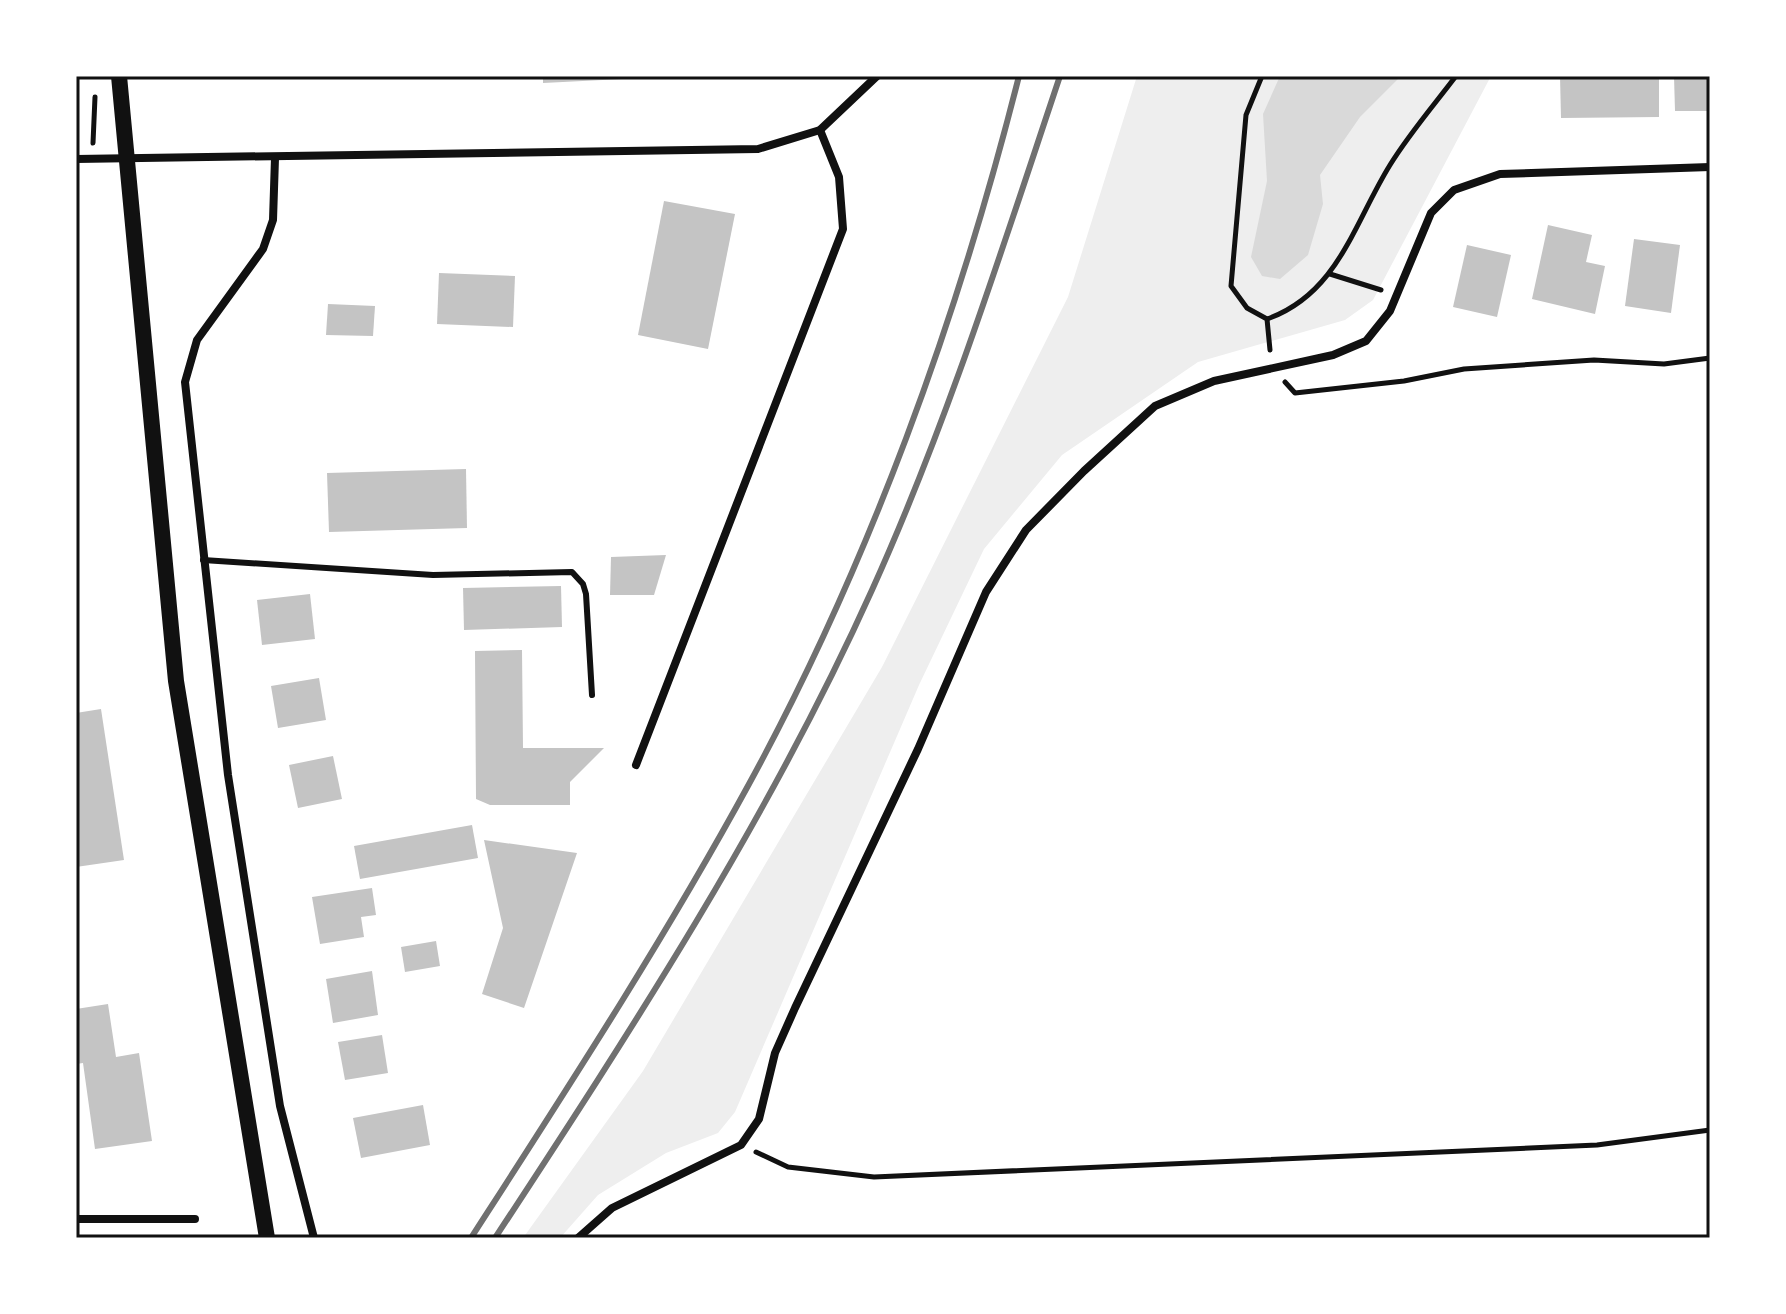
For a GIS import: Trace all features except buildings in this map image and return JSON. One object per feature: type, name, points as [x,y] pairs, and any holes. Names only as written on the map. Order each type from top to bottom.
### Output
[{"type":"main road","points":[[119,76],[176,681],[267,1238]]},
{"type":"street","points":[[76,159],[758,149],[820,130],[877,76]]},
{"type":"street","points":[[636,765],[843,229],[839,177],[820,130]]},
{"type":"street","points":[[275,158],[273,220],[263,249],[197,340],[185,382],[202,560],[228,775],[280,1106],[314,1238]]},
{"type":"street","points":[[578,1238],[612,1208],[741,1145],[759,1119],[775,1053],[918,749],[986,592],[1026,530],[1084,471],[1155,406],[1214,381],[1333,355],[1366,341],[1390,311],[1431,213],[1454,190],[1500,174],[1710,167]]},
{"type":"street","points":[[76,1219],[195,1219]]},
{"type":"lane","points":[[202,560],[433,575],[572,572],[583,584],[586,594],[592,695]]},
{"type":"path","points":[[1262,76],[1246,115],[1231,286],[1247,308],[1267,319]]},
{"type":"path","points":[[1267,319],[1293,306],[1340,263],[1390,166],[1456,76]]},
{"type":"path","points":[[92,159],[96,90]]},
{"type":"path","points":[[1329,274],[1398,295]]},
{"type":"path","points":[[1267,319],[1271,367],[1295,393],[1404,381],[1464,369],[1594,360],[1664,364],[1710,358]]},
{"type":"path","points":[[741,1145],[788,1167],[874,1177],[1597,1145],[1710,1130]]},
{"type":"shaded area","points":[[1137,76],[1491,76],[1373,300],[1345,320],[1198,362],[1062,455],[984,549],[919,685],[735,1112],[718,1133],[666,1153],[598,1195],[560,1238],[523,1238],[643,1071],[882,667],[1068,297]]},
{"type":"shaded area","points":[[1280,76],[1401,76],[1360,117],[1320,175],[1323,204],[1308,255],[1280,279],[1262,276],[1251,257],[1267,181],[1263,114]]},
{"type":"railway","points":[[471,1238],[683,900],[793,700],[871,527],[906,438],[968,258],[1019,76]]},
{"type":"railway","points":[[495,1238],[696,922],[744,841],[832,675],[925,464],[1060,76]]}]
